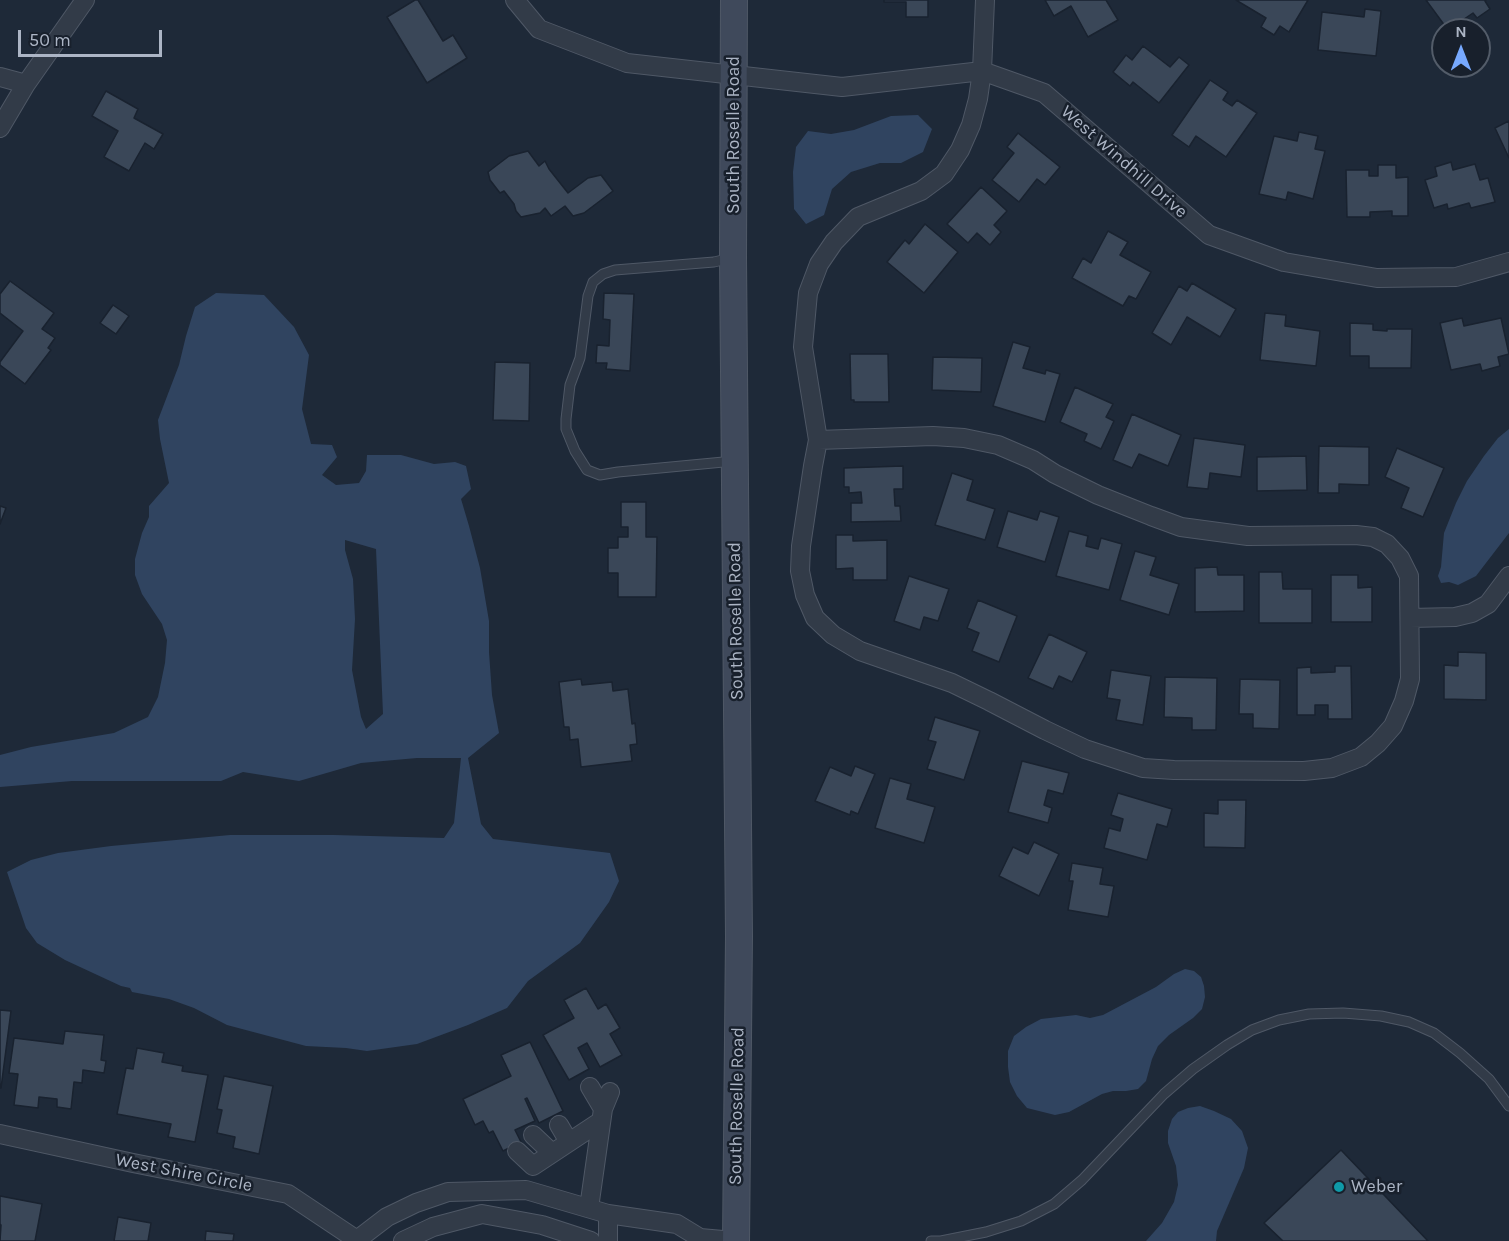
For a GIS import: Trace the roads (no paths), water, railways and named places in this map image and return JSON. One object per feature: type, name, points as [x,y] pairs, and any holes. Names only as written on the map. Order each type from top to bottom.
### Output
[{"type":"main road","name":"South Roselle Road","points":[[734,0],[733,258],[739,924],[735,1241]]},
{"type":"street","points":[[0,128],[26,84],[85,0]]},
{"type":"street","name":"West Windhill Drive","points":[[515,0],[539,29],[627,63],[842,87],[982,71],[1044,93],[1209,235],[1284,262],[1377,278],[1456,277],[1509,262]]},
{"type":"street","points":[[818,440],[933,436],[964,438],[998,445],[1033,460],[1055,474],[1098,495],[1181,527],[1248,536],[1356,535],[1373,537],[1387,544],[1400,558],[1409,576],[1410,680],[1393,726],[1361,757],[1332,768],[1305,771],[1143,768],[1075,744],[952,683],[860,651],[833,635],[815,618],[805,595],[800,571],[803,535],[818,440],[803,347],[808,293],[819,264],[834,242],[858,217],[921,190],[944,174],[960,150],[971,125],[978,99],[982,71],[985,0]]},
{"type":"street","points":[[0,76],[26,84]]},
{"type":"street","points":[[1410,618],[1455,617],[1472,613],[1488,604],[1509,576]]},
{"type":"street","points":[[589,1209],[605,1107],[590,1087]]},
{"type":"street","points":[[517,1151],[533,1166],[569,1142],[605,1107]]},
{"type":"street","points":[[559,1125],[569,1142]]},
{"type":"street","name":"West Shire Circle","points":[[0,1134],[288,1194],[358,1240],[387,1217],[416,1203],[448,1192],[526,1190],[608,1214],[677,1224],[697,1239],[735,1241]]},
{"type":"street","points":[[533,1135],[552,1153]]},
{"type":"street","points":[[403,1241],[433,1227],[482,1214],[542,1225],[591,1241]]},
{"type":"street","points":[[608,1214],[608,1241]]},
{"type":"lane","points":[[733,258],[714,262],[615,270],[603,274],[593,282],[588,296],[580,358],[570,385],[566,429],[575,451],[587,470],[600,475],[735,461]]},
{"type":"lane","points":[[931,1241],[986,1232],[1021,1221],[1054,1204],[1082,1180],[1164,1094],[1192,1069],[1252,1030],[1279,1020],[1310,1014],[1343,1013],[1381,1016],[1409,1022],[1434,1033],[1460,1053],[1490,1079],[1509,1105]]},
{"type":"water","points":[[918,115],[932,129],[923,152],[901,163],[880,163],[851,172],[832,189],[824,215],[806,224],[794,209],[793,172],[796,147],[808,131],[831,134],[854,130],[891,116]]},
{"type":"water","points":[[216,293],[264,295],[294,327],[309,355],[302,409],[311,444],[332,445],[337,457],[322,475],[336,485],[359,483],[366,471],[367,455],[401,455],[434,464],[455,462],[466,466],[471,489],[461,499],[480,568],[489,621],[492,695],[499,733],[468,758],[481,824],[493,839],[610,853],[619,881],[609,902],[580,943],[528,981],[507,1008],[417,1044],[367,1051],[306,1046],[227,1025],[194,1008],[169,999],[132,992],[130,988],[65,960],[37,943],[26,928],[7,872],[31,860],[58,853],[111,846],[230,835],[444,838],[454,823],[461,758],[417,758],[361,763],[299,781],[243,772],[221,781],[72,781],[0,787],[0,755],[31,747],[114,733],[148,717],[158,697],[167,640],[162,624],[142,594],[135,575],[135,559],[149,517],[149,506],[169,483],[158,420],[179,365],[195,307]],"holes":[[[345,540],[376,549],[383,714],[366,729],[361,717],[352,670],[355,619],[353,579],[345,550]]]},
{"type":"water","points":[[1509,429],[1509,533],[1476,576],[1458,585],[1449,582],[1441,583],[1438,576],[1444,533],[1456,503],[1467,481],[1484,456],[1498,438]]},
{"type":"water","points":[[1185,969],[1194,971],[1201,977],[1205,997],[1202,1009],[1158,1046],[1146,1081],[1138,1089],[1102,1094],[1069,1112],[1055,1115],[1027,1108],[1017,1096],[1010,1082],[1008,1067],[1008,1051],[1014,1036],[1041,1019],[1076,1015],[1090,1018],[1103,1015]]},
{"type":"water","points":[[1200,1106],[1231,1119],[1242,1131],[1248,1148],[1244,1168],[1217,1231],[1216,1241],[1146,1241],[1162,1223],[1174,1202],[1178,1185],[1176,1166],[1168,1143],[1168,1131],[1172,1119],[1178,1112]]},
{"type":"place","name":"Weber","points":[[1339,1187]]}]
